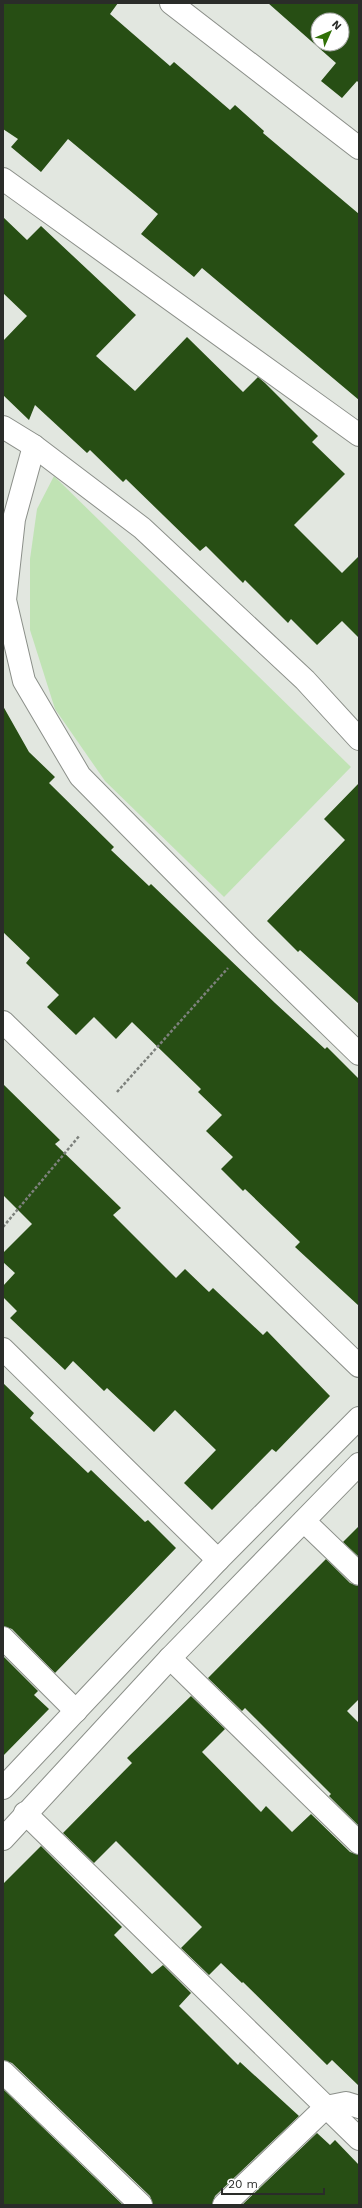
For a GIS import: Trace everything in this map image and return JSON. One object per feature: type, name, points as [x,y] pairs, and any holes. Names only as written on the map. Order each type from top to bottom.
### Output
[{"type":"street","points":[[171,3],[359,148]]},
{"type":"street","points":[[3,178],[359,435]]},
{"type":"street","points":[[3,426],[34,446],[142,528],[305,680],[359,738]]},
{"type":"street","points":[[34,446],[14,519],[5,600],[24,681],[80,776],[248,946],[359,1054]]},
{"type":"street","points":[[3,1022],[359,1366]]},
{"type":"street","points":[[3,1349],[218,1560]]},
{"type":"street","points":[[3,1788],[218,1560],[359,1418]]},
{"type":"street","points":[[3,1839],[25,1813],[170,1658],[359,1464]]},
{"type":"street","points":[[304,1521],[359,1574]]},
{"type":"street","points":[[3,1638],[76,1711]]},
{"type":"street","points":[[170,1658],[359,1843]]},
{"type":"street","points":[[25,1813],[359,2139]]},
{"type":"street","points":[[3,2072],[141,2205]]},
{"type":"street","points":[[224,2205],[326,2107],[346,2103],[359,2107]]},
{"type":"path","points":[[3,1227],[97,1114],[248,946]]},
{"type":"green space","points":[[54,476],[351,767],[224,897],[105,781],[55,709],[30,630],[30,559],[37,509]]},
{"type":"building","points":[[3,3],[118,3],[110,14],[170,66],[174,62],[230,110],[235,105],[264,131],[263,133],[359,214],[359,400],[202,268],[194,277],[141,234],[158,214],[68,139],[41,172],[11,147],[18,139],[3,129]]},
{"type":"building","points":[[268,3],[359,3],[359,83],[357,81],[342,98],[321,81],[336,63],[324,52],[350,52],[350,12],[310,12],[310,40]]},
{"type":"building","points":[[3,217],[27,240],[41,226],[136,315],[96,356],[135,391],[187,337],[243,392],[258,377],[318,436],[312,442],[345,474],[294,525],[342,573],[359,556],[359,638],[342,621],[317,645],[291,619],[288,623],[245,580],[243,583],[206,546],[200,551],[126,479],[123,482],[90,450],[87,453],[35,405],[29,420],[3,395],[3,341],[27,316],[3,293]]},
{"type":"building","points":[[3,706],[29,752],[55,777],[49,783],[114,847],[111,850],[149,886],[151,884],[275,1003],[325,1049],[327,1047],[359,1079],[359,1306],[295,1247],[300,1242],[245,1189],[243,1191],[221,1169],[233,1157],[206,1131],[222,1115],[198,1092],[201,1089],[132,1022],[116,1039],[94,1017],[76,1035],[47,1007],[59,995],[26,963],[30,958],[3,932]]},
{"type":"building","points":[[359,783],[359,1004],[300,950],[298,952],[267,921],[345,840],[324,819]]},
{"type":"building","points":[[3,1084],[60,1140],[55,1144],[121,1208],[113,1215],[176,1278],[185,1269],[209,1292],[213,1288],[263,1335],[267,1331],[330,1396],[276,1452],[272,1449],[212,1510],[184,1483],[216,1450],[175,1410],[154,1432],[107,1388],[104,1391],[73,1361],[65,1370],[10,1318],[17,1311],[3,1297],[3,1286],[15,1273],[3,1262],[3,1253],[32,1224],[3,1195]]},
{"type":"building","points":[[3,1383],[34,1413],[30,1418],[88,1473],[91,1470],[145,1522],[148,1520],[176,1548],[55,1673],[12,1629],[3,1626]]},
{"type":"building","points":[[359,1526],[359,1557],[343,1542]]},
{"type":"building","points":[[326,1559],[350,1583],[359,1586],[359,1699],[347,1711],[359,1723],[359,1826],[329,1796],[331,1794],[245,1708],[242,1711],[208,1678]]},
{"type":"building","points":[[3,1656],[38,1691],[34,1695],[49,1709],[3,1756]]},
{"type":"building","points":[[191,1696],[225,1729],[202,1752],[261,1812],[266,1806],[292,1832],[311,1814],[350,1852],[359,1855],[359,2086],[332,2060],[327,2065],[243,1982],[242,1983],[221,1963],[209,1975],[181,1948],[202,1927],[116,1841],[94,1863],[63,1833],[132,1763],[127,1758]]},
{"type":"building","points":[[41,1846],[122,1927],[114,1935],[152,1974],[163,1965],[191,1993],[179,2006],[238,2065],[240,2062],[299,2116],[215,2196],[212,2205],[153,2205],[150,2196],[12,2063],[3,2060],[3,1884]]},
{"type":"building","points":[[3,2089],[123,2205],[3,2205]]},
{"type":"building","points":[[317,2133],[330,2145],[335,2140],[359,2165],[359,2205],[242,2205]]}]
